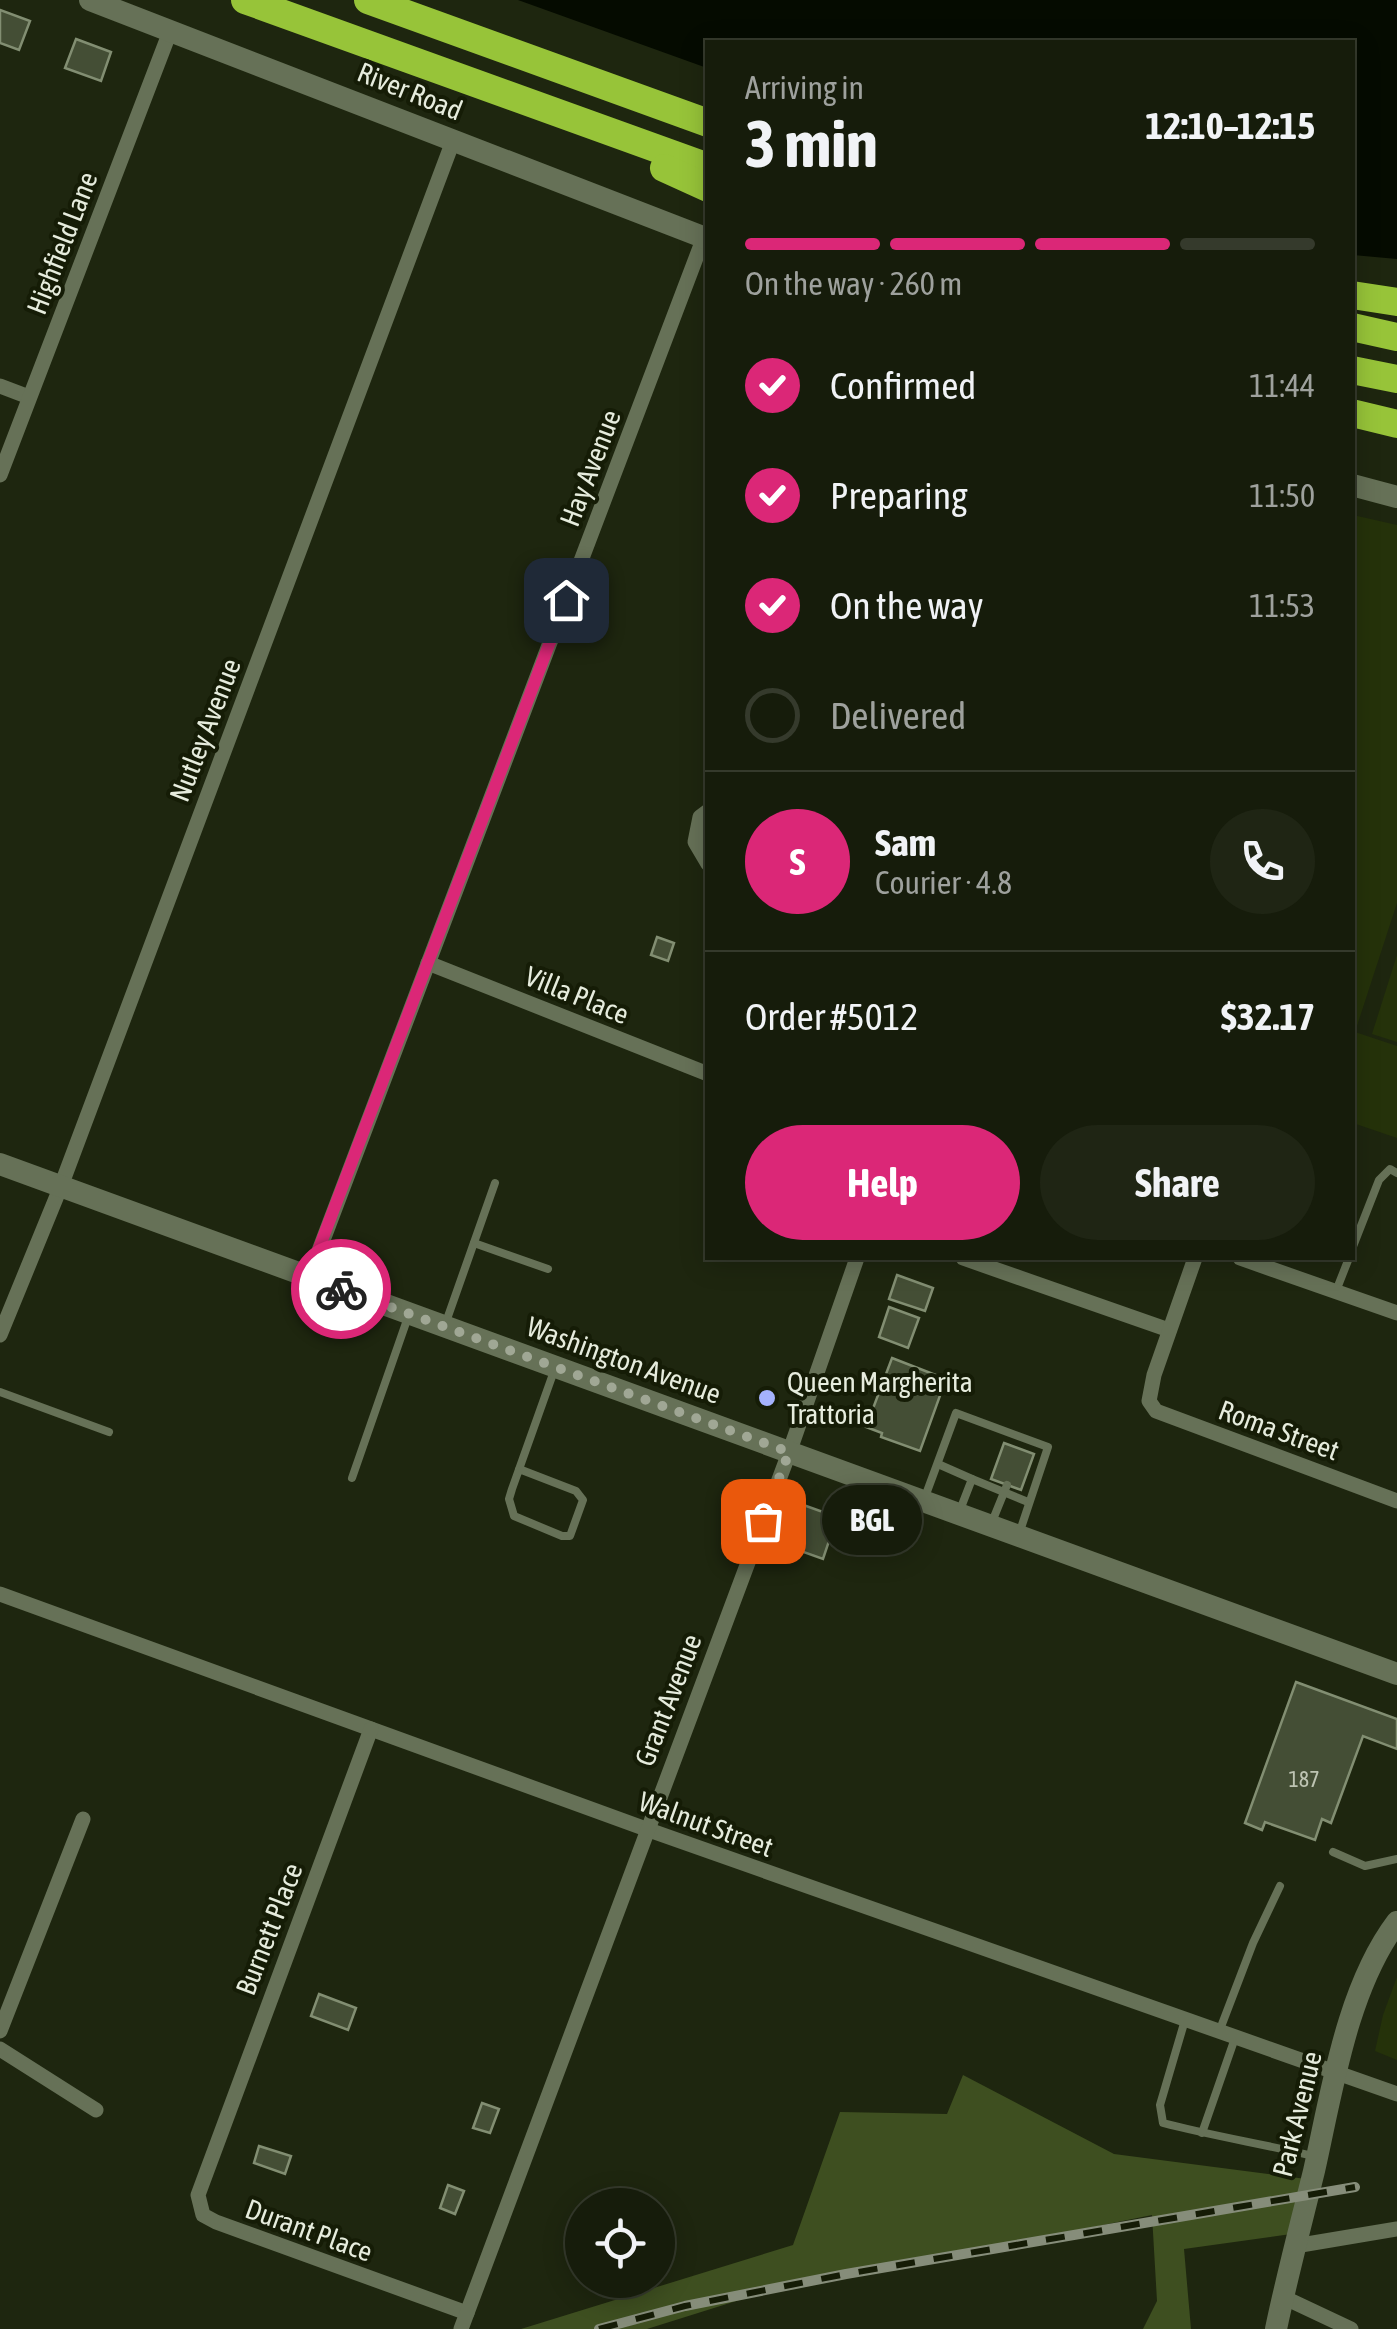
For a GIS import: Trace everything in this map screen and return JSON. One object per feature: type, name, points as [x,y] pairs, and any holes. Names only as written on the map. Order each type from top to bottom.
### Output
[{"type":"highway","points":[[244,0],[705,166]]},
{"type":"highway","points":[[368,0],[705,121]]},
{"type":"highway","points":[[494,90],[705,187]]},
{"type":"highway","points":[[1355,296],[1397,302]]},
{"type":"highway","points":[[1355,328],[1397,337]]},
{"type":"highway","points":[[1355,371],[1397,379]]},
{"type":"highway","points":[[1355,415],[1397,424]]},
{"type":"main road","name":"River Road","points":[[90,0],[705,238]]},
{"type":"main road","points":[[1355,486],[1397,497]]},
{"type":"main road","name":"Washington Avenue","points":[[0,1164],[1397,1674]]},
{"type":"main road","name":"Park Avenue","points":[[1276,2329],[1336,2074],[1358,1998],[1381,1944],[1397,1922]]},
{"type":"street","name":"Highfield Lane","points":[[0,476],[171,29]]},
{"type":"street","name":"Nutley Avenue","points":[[0,1335],[61,1186],[453,141]]},
{"type":"street","name":"Hay Avenue","points":[[308,1277],[705,241]]},
{"type":"street","points":[[0,386],[29,396]]},
{"type":"street","points":[[705,816],[695,831],[700,856],[705,861]]},
{"type":"street","name":"Villa Place","points":[[428,963],[705,1073]]},
{"type":"street","name":"Grant Avenue","points":[[464,2321],[789,1452],[856,1260]]},
{"type":"street","points":[[969,1260],[1169,1330],[1194,1260]]},
{"type":"street","points":[[1246,1260],[1397,1313]]},
{"type":"street","name":"Roma Street","points":[[1169,1330],[1149,1401],[1156,1411],[1397,1501]]},
{"type":"street","name":"Walnut Street","points":[[0,1594],[646,1830],[1397,2094]]},
{"type":"street","name":"Burnett Place","points":[[214,2147],[371,1730]]},
{"type":"street","points":[[0,2031],[83,1819]]},
{"type":"street","points":[[0,2049],[96,2110]]},
{"type":"street","name":"Durant Place","points":[[214,2147],[198,2194],[203,2215],[464,2321]]},
{"type":"street","points":[[1295,2246],[1397,2229]]},
{"type":"street","points":[[1283,2296],[1352,2329]]},
{"type":"lane","points":[[1355,1241],[1379,1180],[1390,1170],[1397,1173]]},
{"type":"lane","points":[[444,1326],[496,1183]]},
{"type":"lane","points":[[474,1243],[548,1269]]},
{"type":"lane","points":[[1336,1291],[1348,1260]]},
{"type":"lane","points":[[352,1478],[410,1314]]},
{"type":"lane","points":[[519,1469],[576,1491],[583,1500],[570,1536],[514,1516],[509,1499],[519,1469],[556,1367]]},
{"type":"lane","points":[[0,1392],[109,1432]]},
{"type":"lane","points":[[924,1502],[956,1414],[1048,1447],[1018,1536]]},
{"type":"lane","points":[[1019,1448],[1022,1438]]},
{"type":"lane","points":[[938,1464],[1006,1488],[1028,1502]]},
{"type":"lane","points":[[958,1514],[972,1479]]},
{"type":"lane","points":[[991,1526],[1006,1488]]},
{"type":"lane","points":[[1333,1852],[1365,1866],[1397,1859]]},
{"type":"lane","points":[[1202,2133],[1253,1944],[1280,1886]]},
{"type":"lane","points":[[1185,2020],[1160,2112],[1163,2123],[1316,2157]]},
{"type":"green space","points":[[1355,515],[1397,525],[1397,903],[1355,1032]]},
{"type":"green space","points":[[1397,955],[1397,1042],[1372,1034]]},
{"type":"green space","points":[[1355,1032],[1397,1046],[1397,1138],[1355,1124]]},
{"type":"green space","points":[[1397,1977],[1397,2060],[1375,2051]]},
{"type":"green space","points":[[963,2075],[1114,2154],[1306,2179],[1298,2233],[1184,2249],[1191,2329],[1143,2329],[1157,2301],[1152,2215],[749,2297],[647,2329],[521,2329],[621,2298],[675,2298],[675,2281],[793,2245],[840,2112],[947,2114]]},
{"type":"shaded area","points":[[518,0],[1397,0],[1397,259],[1355,255],[1355,40],[705,40],[705,67]]},
{"type":"building","points":[[0,10],[30,21],[19,50],[0,43]]},
{"type":"building","points":[[76,39],[111,52],[101,81],[65,68]]},
{"type":"building","points":[[657,937],[674,943],[668,961],[651,955]]},
{"type":"building","points":[[897,1275],[933,1288],[925,1311],[889,1299]]},
{"type":"building","points":[[889,1307],[919,1318],[908,1348],[879,1337]]},
{"type":"building","points":[[892,1358],[946,1379],[920,1451],[881,1437],[882,1433],[866,1427]]},
{"type":"building","points":[[1004,1443],[1034,1454],[1021,1490],[991,1479]]},
{"type":"building","points":[[795,1502],[837,1517],[823,1559],[781,1544]]},
{"type":"building","points":[[1296,1682],[1397,1719],[1397,1749],[1363,1736],[1331,1823],[1322,1819],[1315,1840],[1265,1822],[1262,1830],[1245,1823]]},
{"type":"building","points":[[319,1994],[356,2008],[348,2030],[311,2016]]},
{"type":"building","points":[[482,2103],[499,2109],[490,2133],[473,2128]]},
{"type":"building","points":[[259,2146],[291,2156],[285,2174],[254,2163]]},
{"type":"building","points":[[448,2185],[464,2191],[455,2214],[440,2208]]},
{"type":"railway","points":[[599,2329],[685,2306],[846,2274],[1355,2187]]},
{"type":"way so far","points":[[341,1289],[789,1452],[763,1521]]},
{"type":"place","name":"Queen Margherita Trattoria","points":[[767,1398]]},
{"type":"place","name":"BGL","points":[[763,1521]]},
{"type":"route","points":[[341,1289],[308,1277],[566,600]]}]
